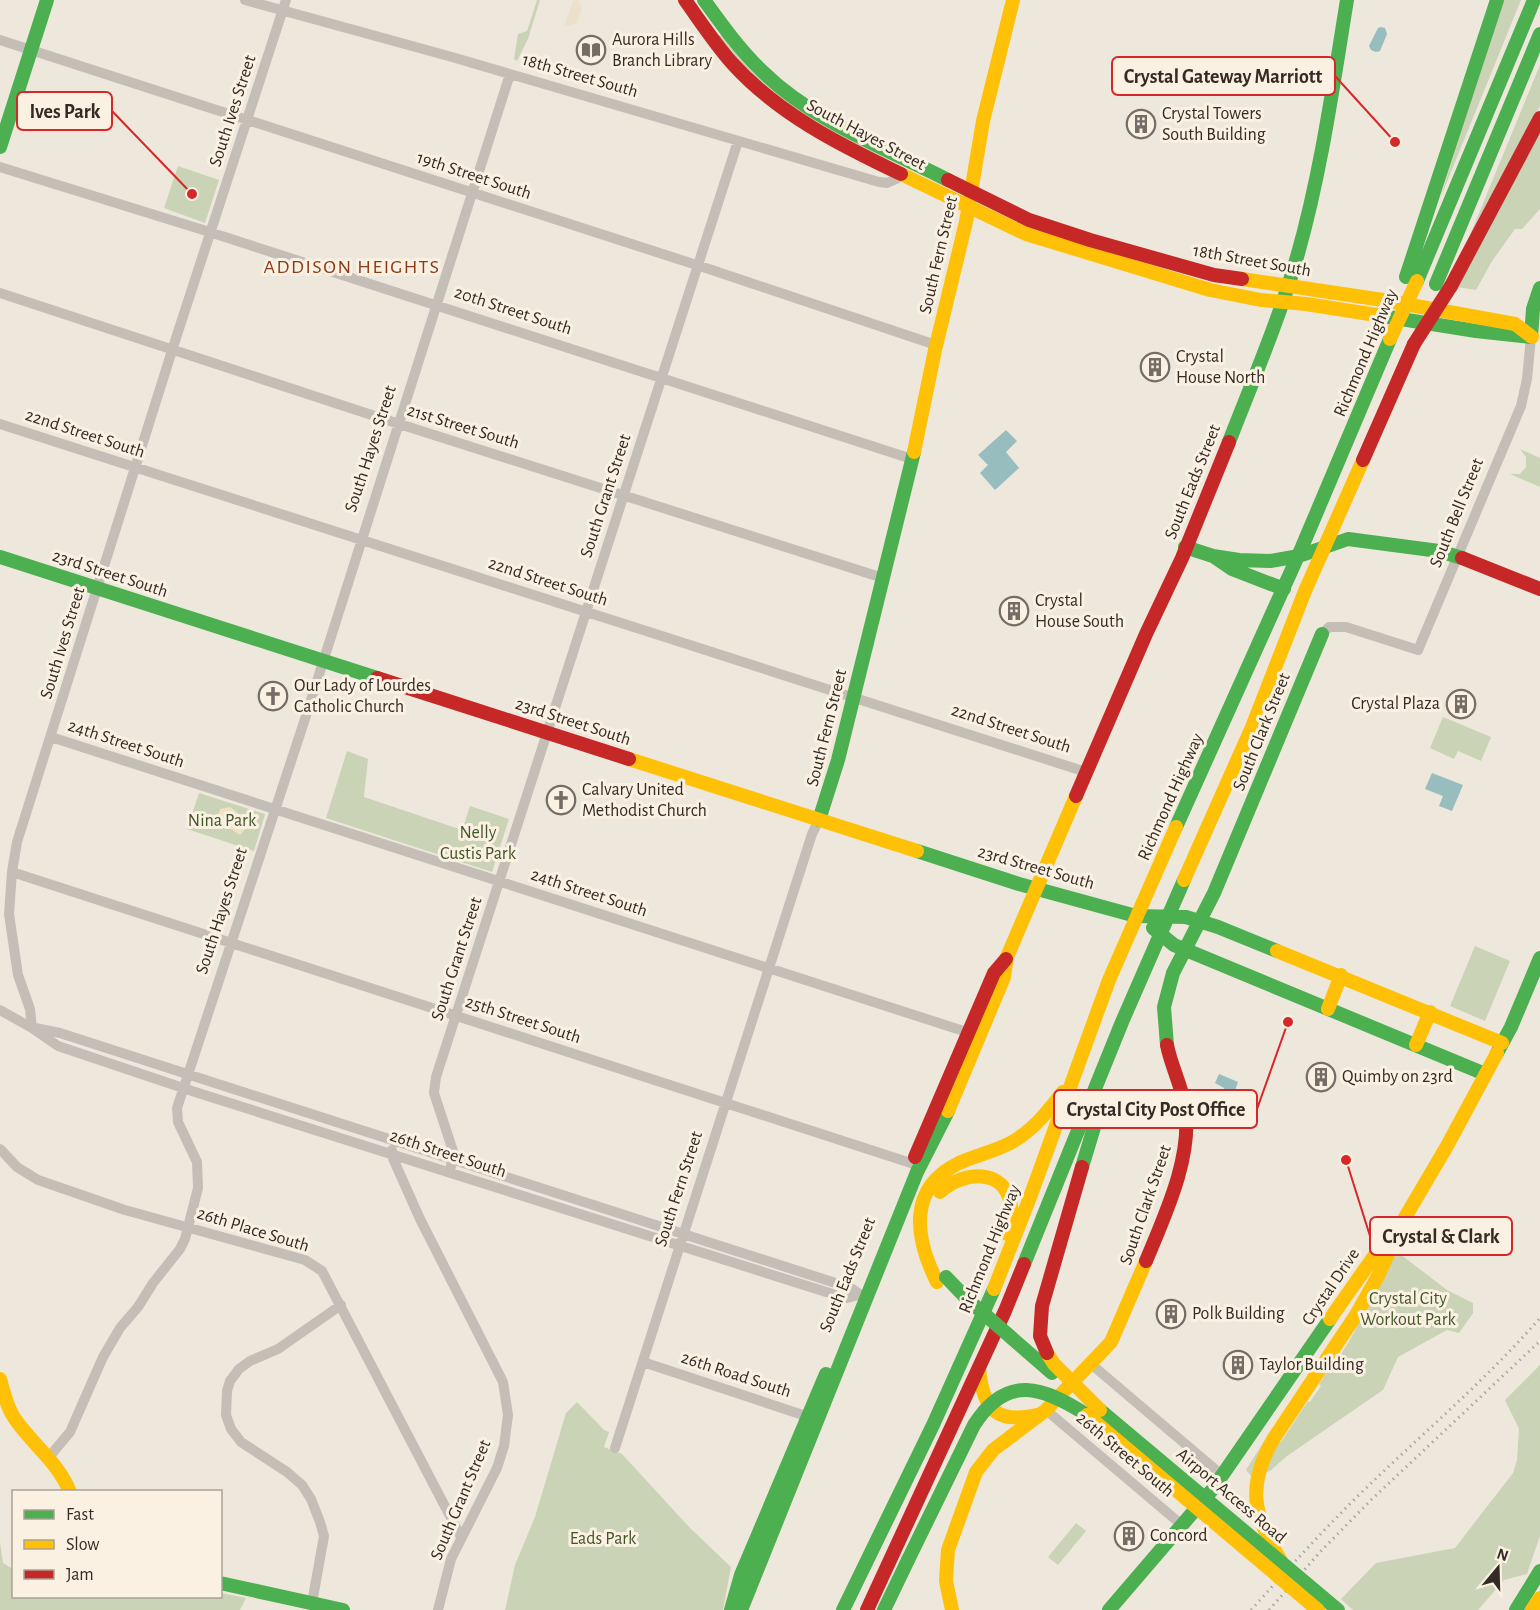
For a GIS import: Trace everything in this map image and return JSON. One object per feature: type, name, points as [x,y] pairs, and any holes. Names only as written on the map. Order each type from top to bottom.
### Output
[{"type":"main road","points":[[0,147],[47,0]]},
{"type":"main road","name":"South Hayes Street","points":[[685,0],[732,63],[758,88],[793,116],[821,134],[969,207]]},
{"type":"main road","name":"South Hayes Street","points":[[704,0],[750,59],[790,94],[828,120],[972,192]]},
{"type":"main road","name":"South Fern Street","points":[[819,820],[826,805],[912,459],[969,207],[983,121],[1013,0]]},
{"type":"main road","name":"South Eads Street","points":[[741,1610],[774,1513],[864,1297],[916,1164],[946,1117],[994,974],[1007,957],[1146,633],[1161,604],[1284,302],[1306,226],[1324,139],[1347,0]]},
{"type":"main road","points":[[1411,280],[1497,0]]},
{"type":"main road","name":"Richmond Highway","points":[[843,1610],[936,1416],[1000,1272],[1039,1175],[1101,1000],[1136,916],[1337,469],[1390,339],[1411,280],[1534,0]]},
{"type":"main road","name":"Richmond Highway","points":[[867,1610],[1030,1250],[1122,1022],[1158,923],[1252,727],[1305,591],[1414,344],[1436,284],[1540,34]]},
{"type":"main road","points":[[1414,344],[1451,286],[1540,118]]},
{"type":"main road","name":"18th Street South","points":[[972,192],[1029,220],[1214,275],[1383,300],[1515,324],[1536,339]]},
{"type":"main road","name":"18th Street South","points":[[969,207],[1026,234],[1190,284],[1241,296],[1536,339]]},
{"type":"main road","name":"South Bell Street","points":[[1536,339],[1533,309],[1540,288]]},
{"type":"main road","points":[[1185,547],[1212,556],[1268,561],[1299,556],[1348,539],[1439,551],[1458,556],[1540,590]]},
{"type":"main road","points":[[1212,556],[1232,569],[1284,590]]},
{"type":"main road","name":"23rd Street South","points":[[0,557],[1036,889],[1158,923],[1186,917],[1200,921],[1341,975],[1502,1043]]},
{"type":"main road","name":"South Clark Street","points":[[952,1610],[946,1581],[948,1550],[975,1475],[993,1450],[1044,1412],[1111,1342],[1159,1231],[1185,1153],[1188,1130],[1183,1096],[1168,1051],[1164,1017],[1170,981],[1200,921],[1251,807],[1322,634]]},
{"type":"main road","points":[[1077,1132],[1084,1083],[1158,923]]},
{"type":"main road","name":"23rd Street South","points":[[1158,923],[1174,945],[1485,1074]]},
{"type":"main road","name":"Crystal Drive","points":[[1109,1610],[1222,1476],[1377,1252],[1400,1226],[1443,1154],[1502,1043],[1540,958]]},
{"type":"main road","points":[[1328,1008],[1341,975]]},
{"type":"main road","points":[[1416,1045],[1430,1012]]},
{"type":"main road","points":[[1093,1412],[1045,1350],[1040,1336],[1042,1306],[1106,1088],[1122,1022]]},
{"type":"main road","points":[[1073,1077],[1050,1109],[1024,1134],[1002,1146],[950,1167],[937,1177],[928,1189],[920,1210],[919,1235],[926,1262],[941,1280],[955,1305],[1093,1412]]},
{"type":"main road","points":[[941,1280],[931,1239],[932,1212],[937,1197],[947,1185],[953,1180],[968,1176],[984,1176],[997,1182],[1007,1194],[1010,1202],[1011,1213],[1000,1272]]},
{"type":"main road","points":[[1283,1563],[1260,1523],[1255,1492],[1261,1463],[1387,1261],[1400,1226]]},
{"type":"main road","points":[[979,1367],[983,1395],[993,1409],[1014,1419],[1025,1419],[1044,1412]]},
{"type":"main road","points":[[0,1379],[14,1418],[49,1457],[70,1490]]},
{"type":"main road","points":[[884,1610],[974,1425],[991,1403],[1008,1393],[1032,1390],[1055,1395],[1093,1412]]},
{"type":"main road","name":"Airport Access Road","points":[[1093,1412],[1283,1563],[1338,1610]]},
{"type":"main road","name":"Airport Access Road","points":[[1093,1412],[1318,1610]]},
{"type":"main road","name":"South Eads Street","points":[[731,1610],[737,1584],[774,1513]]},
{"type":"main road","points":[[1516,1610],[1540,1571]]},
{"type":"main road","points":[[222,1583],[343,1610]]},
{"type":"main road","points":[[1532,1610],[1540,1598]]},
{"type":"street","name":"18th Street South","points":[[245,0],[285,5],[510,74],[879,182],[887,183],[903,176]]},
{"type":"street","name":"South Ives Street","points":[[32,1028],[30,1009],[18,975],[9,914],[17,842],[285,5]]},
{"type":"street","name":"19th Street South","points":[[0,40],[698,265],[936,345]]},
{"type":"street","name":"South Hayes Street","points":[[49,1457],[70,1432],[103,1357],[120,1328],[180,1249],[188,1228],[198,1188],[197,1162],[178,1122],[177,1108],[510,74]]},
{"type":"street","name":"South Grant Street","points":[[450,1172],[453,1150],[434,1093],[436,1077],[738,141]]},
{"type":"street","name":"20th Street South","points":[[0,167],[912,459]]},
{"type":"street","name":"21st Street South","points":[[0,293],[398,424],[883,578]]},
{"type":"street","name":"South Bell Street","points":[[1322,634],[1329,627],[1346,627],[1418,650],[1521,406],[1536,339]]},
{"type":"street","name":"22nd Street South","points":[[0,424],[1086,772]]},
{"type":"street","name":"24th Street South","points":[[51,737],[974,1034]]},
{"type":"street","name":"South Fern Street","points":[[615,1448],[812,834],[819,820]]},
{"type":"street","name":"25th Street South","points":[[12,872],[916,1164]]},
{"type":"street","name":"26th Street South","points":[[0,1010],[58,1046],[184,1088],[846,1298],[864,1297]]},
{"type":"street","name":"26th Street South","points":[[32,1028],[60,1033],[684,1234],[851,1288],[864,1297]]},
{"type":"street","name":"South Grant Street","points":[[392,1141],[391,1154],[420,1219],[503,1383],[508,1414],[504,1446],[497,1468],[451,1559],[438,1610]]},
{"type":"street","name":"26th Place South","points":[[0,1149],[17,1167],[38,1180],[125,1210],[305,1260],[322,1271],[461,1537]]},
{"type":"street","points":[[317,1606],[324,1536],[317,1514],[302,1485],[287,1472],[241,1442],[231,1429],[226,1415],[226,1391],[239,1369],[250,1361],[278,1349],[340,1305]]},
{"type":"street","name":"26th Road South","points":[[643,1362],[813,1419]]},
{"type":"street","points":[[1090,1364],[1222,1476]]},
{"type":"street","name":"26th Street South","points":[[1044,1412],[1182,1525]]},
{"type":"green space","points":[[537,0],[540,0],[528,39],[517,61],[514,59],[518,34],[527,31]]},
{"type":"green space","points":[[1502,0],[1521,0],[1440,199]]},
{"type":"green space","points":[[719,35],[748,65],[950,189],[902,165],[843,141],[761,86]]},
{"type":"green space","points":[[1540,65],[1540,106],[1465,247]]},
{"type":"green space","points":[[1540,130],[1540,209],[1522,229],[1515,229],[1492,261],[1476,290],[1457,287]]},
{"type":"green space","points":[[178,166],[219,180],[205,223],[164,208]]},
{"type":"green space","points":[[1520,449],[1540,458],[1540,487],[1510,474],[1520,474],[1526,467],[1526,457]]},
{"type":"green space","points":[[1443,717],[1491,737],[1481,761],[1458,751],[1454,759],[1430,748]]},
{"type":"green space","name":"Nelly Custis Park","points":[[347,751],[368,759],[364,797],[462,830],[470,806],[509,819],[492,872],[326,818]]},
{"type":"green space","name":"Nina Park","points":[[199,793],[265,814],[254,851],[187,829]]},
{"type":"green space","points":[[1475,946],[1510,961],[1485,1021],[1450,1006]]},
{"type":"green space","name":"Crystal City Workout Park","points":[[1396,1251],[1447,1290],[1473,1303],[1473,1313],[1459,1333],[1447,1330],[1398,1357],[1383,1390],[1287,1456],[1270,1471],[1251,1476],[1246,1470],[1268,1435],[1281,1442],[1308,1401],[1310,1402],[1321,1386],[1319,1384],[1350,1340]]},
{"type":"green space","points":[[1540,1365],[1540,1536],[1527,1574],[1504,1580],[1478,1610],[1353,1610],[1341,1599],[1376,1563],[1455,1548],[1513,1473],[1517,1460],[1519,1429],[1505,1400]]},
{"type":"green space","name":"Eads Park","points":[[577,1402],[604,1430],[609,1432],[604,1447],[622,1454],[690,1528],[731,1567],[723,1610],[505,1610],[515,1565],[535,1517],[566,1413]]},
{"type":"green space","points":[[1076,1523],[1086,1531],[1058,1565],[1048,1557]]},
{"type":"green space","points":[[0,1543],[3,1563],[12,1568],[12,1598],[222,1598],[222,1593],[246,1598],[240,1610],[0,1610]]},
{"type":"sand","points":[[230,807],[250,823],[240,835],[217,820],[220,809]]},
{"type":"shaded area","points":[[578,0],[582,8],[577,23],[564,27],[573,1]]},
{"type":"water","points":[[1378,28],[1385,28],[1387,34],[1380,51],[1376,52],[1369,46]]},
{"type":"water","points":[[1006,430],[1017,441],[1006,452],[1019,468],[995,490],[980,473],[988,465],[978,455]]},
{"type":"water","points":[[1432,773],[1463,785],[1452,811],[1439,806],[1443,796],[1425,789]]},
{"type":"water","points":[[1219,1074],[1238,1082],[1231,1102],[1221,1098],[1224,1088],[1215,1083]]},
{"type":"railway","points":[[1251,1610],[1349,1505],[1476,1385],[1540,1318]]},
{"type":"railway","points":[[1269,1610],[1321,1551],[1371,1500],[1540,1341]]},
{"type":"traffic: fast","points":[[0,147],[47,0]]},
{"type":"traffic: fast","points":[[704,0],[746,55],[782,89],[850,132],[948,180]]},
{"type":"traffic: fast","points":[[1229,442],[1282,304],[1297,257],[1326,129],[1347,0]]},
{"type":"traffic: fast","points":[[1406,277],[1497,0]]},
{"type":"traffic: fast","points":[[1417,281],[1534,0]]},
{"type":"traffic: fast","points":[[1436,284],[1540,34]]},
{"type":"traffic: fast","points":[[1531,337],[1533,309],[1540,288]]},
{"type":"traffic: fast","points":[[1376,315],[1531,337]]},
{"type":"traffic: fast","points":[[1176,827],[1302,547],[1390,339]]},
{"type":"traffic: fast","points":[[819,820],[838,760],[914,452]]},
{"type":"traffic: fast","points":[[1185,547],[1213,556],[1270,561],[1299,556],[1348,539],[1439,551],[1462,558]]},
{"type":"traffic: fast","points":[[1213,556],[1232,569],[1284,589]]},
{"type":"traffic: fast","points":[[0,557],[377,678]]},
{"type":"traffic: fast","points":[[1167,1045],[1164,1007],[1173,973],[1214,893],[1322,634]]},
{"type":"traffic: fast","points":[[917,851],[1019,884],[1136,916],[1186,917],[1218,927],[1277,951]]},
{"type":"traffic: fast","points":[[1024,1264],[1122,1022],[1184,880]]},
{"type":"traffic: fast","points":[[1153,928],[1174,945],[1485,1074]]},
{"type":"traffic: fast","points":[[1497,1053],[1511,1027],[1540,958]]},
{"type":"traffic: fast","points":[[1082,1167],[1102,1101]]},
{"type":"traffic: fast","points":[[741,1610],[917,1172],[948,1111]]},
{"type":"traffic: fast","points":[[946,1277],[967,1299],[1052,1373]]},
{"type":"traffic: fast","points":[[843,1610],[933,1425],[994,1289]]},
{"type":"traffic: fast","points":[[1109,1610],[1212,1490],[1330,1319]]},
{"type":"traffic: fast","points":[[731,1610],[741,1575],[826,1374]]},
{"type":"traffic: fast","points":[[908,1560],[974,1425],[987,1408],[999,1398],[1026,1390],[1041,1392],[1087,1415]]},
{"type":"traffic: fast","points":[[1100,1410],[1338,1610]]},
{"type":"traffic: fast","points":[[884,1610],[908,1560]]},
{"type":"traffic: fast","points":[[1516,1610],[1540,1571]]},
{"type":"traffic: fast","points":[[222,1583],[343,1610]]},
{"type":"traffic: slow","points":[[914,452],[935,350],[966,222],[983,121],[1013,0]]},
{"type":"traffic: slow","points":[[901,174],[1026,234],[1210,290],[1261,300],[1306,304],[1376,315]]},
{"type":"traffic: slow","points":[[1242,279],[1383,300],[1515,324],[1532,337]]},
{"type":"traffic: slow","points":[[1390,339],[1417,281]]},
{"type":"traffic: slow","points":[[1184,880],[1252,727],[1305,591],[1363,460]]},
{"type":"traffic: slow","points":[[629,759],[917,851]]},
{"type":"traffic: slow","points":[[948,1111],[1004,977],[1007,957],[1076,796]]},
{"type":"traffic: slow","points":[[994,1289],[1109,980],[1176,827]]},
{"type":"traffic: slow","points":[[1277,951],[1502,1043]]},
{"type":"traffic: slow","points":[[1328,1009],[1341,975]]},
{"type":"traffic: slow","points":[[1416,1045],[1430,1012]]},
{"type":"traffic: slow","points":[[1330,1319],[1377,1252],[1400,1226],[1447,1146],[1497,1053]]},
{"type":"traffic: slow","points":[[937,1282],[929,1265],[921,1232],[920,1215],[923,1200],[931,1186],[942,1173],[959,1163],[1014,1141],[1041,1119],[1063,1092]]},
{"type":"traffic: slow","points":[[940,1192],[949,1185],[971,1177],[982,1176],[1001,1184],[1011,1206],[1007,1234]]},
{"type":"traffic: slow","points":[[1281,1561],[1259,1515],[1256,1500],[1259,1471],[1274,1438],[1356,1315],[1378,1276],[1397,1234]]},
{"type":"traffic: slow","points":[[952,1610],[946,1581],[948,1550],[976,1472],[993,1450],[1046,1410],[1111,1342],[1146,1261]]},
{"type":"traffic: slow","points":[[1047,1353],[1054,1364],[1100,1410]]},
{"type":"traffic: slow","points":[[979,1368],[984,1395],[995,1411],[1013,1418],[1041,1414]]},
{"type":"traffic: slow","points":[[0,1379],[12,1415],[59,1472],[69,1490]]},
{"type":"traffic: slow","points":[[1087,1415],[1318,1610]]},
{"type":"traffic: slow","points":[[1532,1610],[1540,1598]]},
{"type":"traffic: jam","points":[[685,0],[732,63],[769,98],[833,140],[901,174]]},
{"type":"traffic: jam","points":[[1451,286],[1540,118]]},
{"type":"traffic: jam","points":[[948,180],[1029,220],[1214,275],[1242,279]]},
{"type":"traffic: jam","points":[[1414,344],[1451,286]]},
{"type":"traffic: jam","points":[[1363,460],[1414,344]]},
{"type":"traffic: jam","points":[[1076,796],[1146,634],[1182,558],[1229,442]]},
{"type":"traffic: jam","points":[[1462,558],[1540,589]]},
{"type":"traffic: jam","points":[[377,678],[629,759]]},
{"type":"traffic: jam","points":[[915,1157],[994,973],[1006,959]]},
{"type":"traffic: jam","points":[[1146,1261],[1176,1185],[1185,1145],[1185,1107],[1167,1045]]},
{"type":"traffic: jam","points":[[1047,1353],[1040,1336],[1042,1306],[1082,1167]]},
{"type":"traffic: jam","points":[[867,1610],[1005,1311],[1024,1264]]},
{"type":"place","name":"Aurora Hills Branch Library","points":[[591,50]]},
{"type":"place","name":"Crystal Towers South Building","points":[[1141,124]]},
{"type":"place","name":"Crystal Gateway Marriott","points":[[1395,142]]},
{"type":"place","name":"Ives Park","points":[[192,194]]},
{"type":"place","name":"Crystal House North","points":[[1155,367]]},
{"type":"place","name":"Crystal House South","points":[[1014,611]]},
{"type":"place","name":"Our Lady of Lourdes Catholic Church","points":[[273,696]]},
{"type":"place","name":"Crystal Plaza","points":[[1461,704]]},
{"type":"place","name":"Calvary United Methodist Church","points":[[561,800]]},
{"type":"place","name":"Crystal City Post Office","points":[[1288,1022]]},
{"type":"place","name":"Quimby on 23rd","points":[[1321,1077]]},
{"type":"place","name":"Crystal & Clark","points":[[1346,1160]]},
{"type":"place","name":"Polk Building","points":[[1171,1314]]},
{"type":"place","name":"Taylor Building","points":[[1238,1365]]},
{"type":"place","name":"Concord","points":[[1129,1536]]},
{"type":"district","name":"ADDISON HEIGHTS","points":[[352,267]]}]
